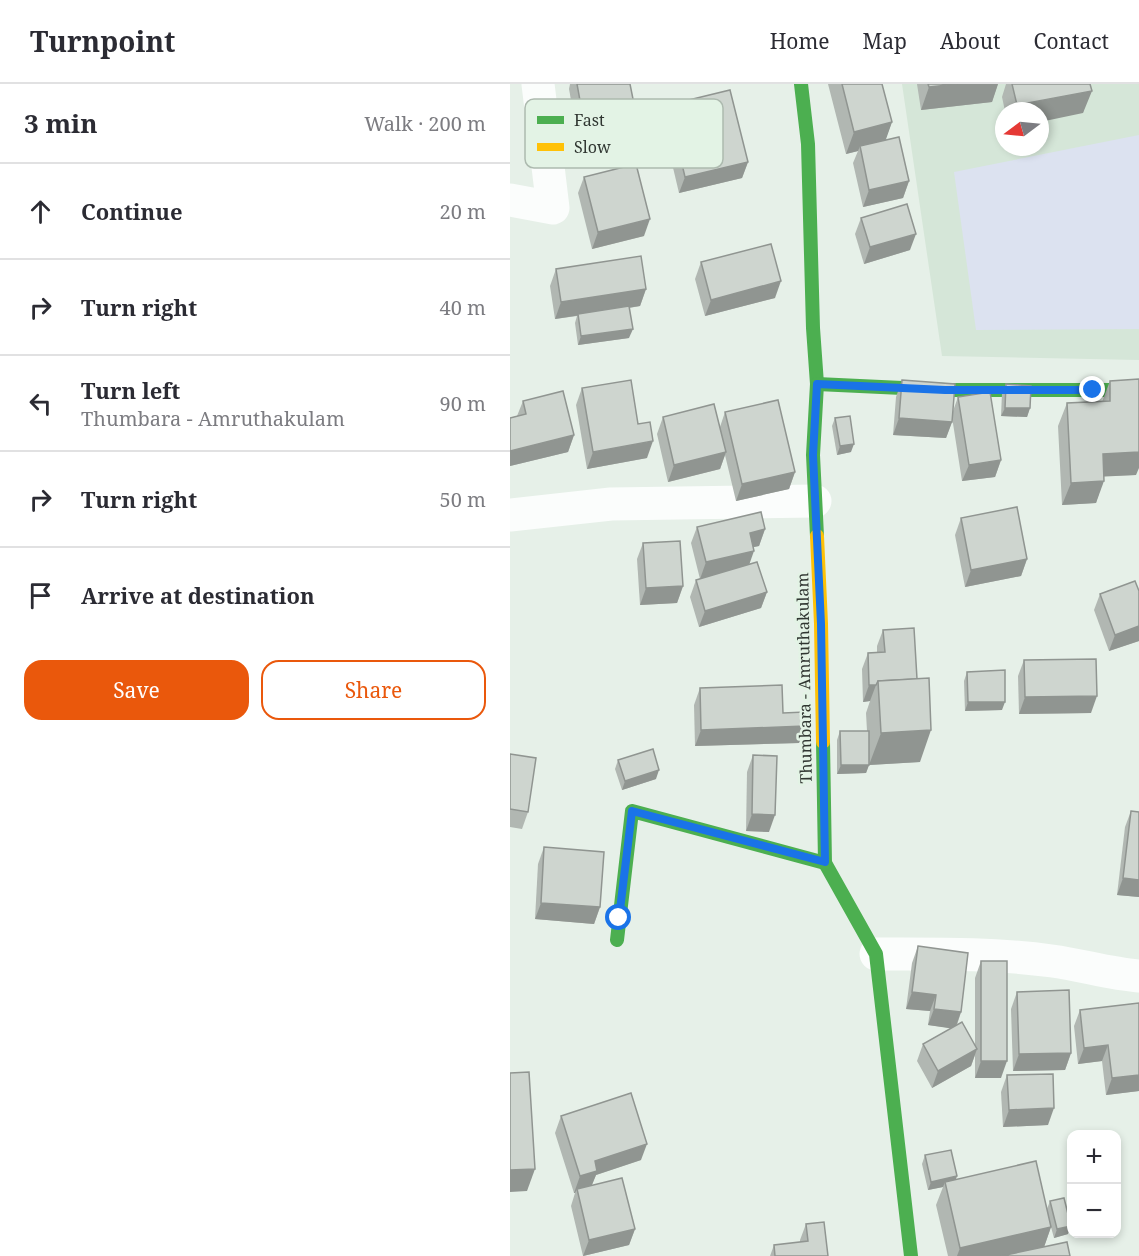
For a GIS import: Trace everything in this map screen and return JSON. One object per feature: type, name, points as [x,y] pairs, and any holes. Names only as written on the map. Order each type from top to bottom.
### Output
[{"type":"street","points":[[538,84],[540,99]]},
{"type":"street","name":"Thumbara - Amruthakulam","points":[[801,84],[808,144],[813,328],[817,384],[813,455],[821,624],[825,862],[876,954],[911,1256]]},
{"type":"street","points":[[510,200],[554,208],[549,168]]},
{"type":"street","points":[[817,384],[945,390],[1139,390]]},
{"type":"street","points":[[510,515],[611,504],[815,501]]},
{"type":"street","points":[[617,940],[632,811],[825,862]]},
{"type":"street","points":[[876,954],[994,955],[1053,961],[1120,975],[1139,976]]},
{"type":"shaded area","points":[[902,84],[1139,84],[1139,360],[942,356]]},
{"type":"shaded area","points":[[1139,135],[1139,329],[976,330],[954,172],[1034,156],[1049,156],[1049,153]]},
{"type":"building","points":[[577,84],[630,84],[633,99],[580,99]]},
{"type":"building","points":[[842,84],[882,84],[892,122],[854,132]]},
{"type":"building","points":[[928,84],[957,84],[929,87]]},
{"type":"building","points":[[1012,84],[1090,84],[1092,91],[1033,102],[1016,102]]},
{"type":"building","points":[[730,90],[748,162],[723,168],[723,99],[693,99]]},
{"type":"building","points":[[899,137],[909,181],[869,190],[860,146]]},
{"type":"building","points":[[620,168],[637,168],[650,219],[598,232],[584,177]]},
{"type":"building","points":[[683,168],[723,168],[685,177]]},
{"type":"building","points":[[907,204],[916,234],[870,247],[861,218]]},
{"type":"building","points":[[771,244],[781,281],[711,300],[701,262]]},
{"type":"building","points":[[641,256],[646,289],[561,302],[556,269]]},
{"type":"building","points":[[629,306],[633,329],[581,336],[578,314]]},
{"type":"building","points":[[1139,379],[1139,452],[1103,454],[1104,481],[1071,483],[1067,403],[1110,401],[1110,381]]},
{"type":"building","points":[[631,380],[638,424],[650,422],[653,441],[593,452],[582,388]]},
{"type":"building","points":[[902,380],[955,384],[952,422],[899,418]]},
{"type":"building","points":[[1006,384],[1031,386],[1030,408],[1005,408]]},
{"type":"building","points":[[563,391],[574,435],[510,451],[510,418],[526,414],[523,401]]},
{"type":"building","points":[[990,392],[1001,460],[969,465],[958,397]]},
{"type":"building","points":[[778,400],[795,472],[742,484],[725,412]]},
{"type":"building","points":[[714,404],[726,452],[674,465],[663,417]]},
{"type":"building","points":[[850,416],[854,444],[840,446],[835,418]]},
{"type":"building","points":[[1017,507],[1027,559],[971,570],[961,518]]},
{"type":"building","points":[[761,512],[765,529],[750,533],[754,551],[706,562],[697,527]]},
{"type":"building","points":[[680,541],[683,586],[646,588],[643,543]]},
{"type":"building","points":[[757,562],[767,592],[705,611],[696,580]]},
{"type":"building","points":[[1135,581],[1139,591],[1139,626],[1115,635],[1100,594]]},
{"type":"building","points":[[914,628],[917,679],[878,681],[876,685],[869,685],[868,653],[885,652],[883,630]]},
{"type":"building","points":[[1096,659],[1097,696],[1025,697],[1024,660]]},
{"type":"building","points":[[1005,670],[1005,702],[968,702],[967,672]]},
{"type":"building","points":[[929,678],[931,730],[881,733],[878,681]]},
{"type":"building","points":[[782,685],[783,713],[805,712],[805,726],[701,730],[700,688]]},
{"type":"building","points":[[840,731],[869,731],[869,765],[841,765]]},
{"type":"building","points":[[653,749],[659,770],[625,781],[618,760]]},
{"type":"building","points":[[510,754],[536,758],[528,812],[510,809]]},
{"type":"building","points":[[753,755],[777,756],[775,815],[752,814]]},
{"type":"building","points":[[1131,811],[1139,812],[1139,880],[1123,878]]},
{"type":"building","points":[[544,847],[604,852],[600,907],[541,903]]},
{"type":"building","points":[[918,946],[968,953],[961,1012],[934,1009],[936,995],[912,992]]},
{"type":"building","points":[[981,961],[1007,961],[1007,1061],[981,1061]]},
{"type":"building","points":[[1069,990],[1071,1053],[1019,1054],[1017,992]]},
{"type":"building","points":[[1139,1003],[1139,1075],[1112,1078],[1108,1045],[1084,1048],[1080,1010]]},
{"type":"building","points":[[962,1022],[977,1049],[938,1071],[923,1044]]},
{"type":"building","points":[[529,1072],[535,1169],[510,1170],[510,1073]]},
{"type":"building","points":[[1053,1074],[1054,1108],[1009,1110],[1007,1075]]},
{"type":"building","points":[[631,1093],[647,1144],[595,1161],[597,1171],[580,1176],[561,1116]]},
{"type":"building","points":[[951,1150],[957,1176],[931,1182],[925,1155]]},
{"type":"building","points":[[1036,1161],[1051,1227],[960,1248],[945,1182]]},
{"type":"building","points":[[622,1178],[635,1229],[589,1240],[577,1189]]},
{"type":"building","points":[[1064,1198],[1067,1227],[1057,1229],[1050,1201]]},
{"type":"building","points":[[824,1222],[828,1256],[775,1256],[774,1245],[808,1241],[806,1224]]},
{"type":"building","points":[[1067,1242],[1070,1256],[1001,1256]]},
{"type":"traffic: fast","points":[[801,84],[808,144],[813,328],[817,384],[813,455],[817,536]]},
{"type":"traffic: fast","points":[[817,384],[945,390],[1139,390]]},
{"type":"traffic: fast","points":[[823,742],[825,863],[876,954],[911,1256]]},
{"type":"traffic: fast","points":[[617,940],[632,811],[825,863]]},
{"type":"traffic: slow","points":[[817,536],[823,742]]},
{"type":"route","points":[[619,918],[632,811],[825,862],[821,624],[813,455],[817,384],[945,390],[1093,390]]}]
